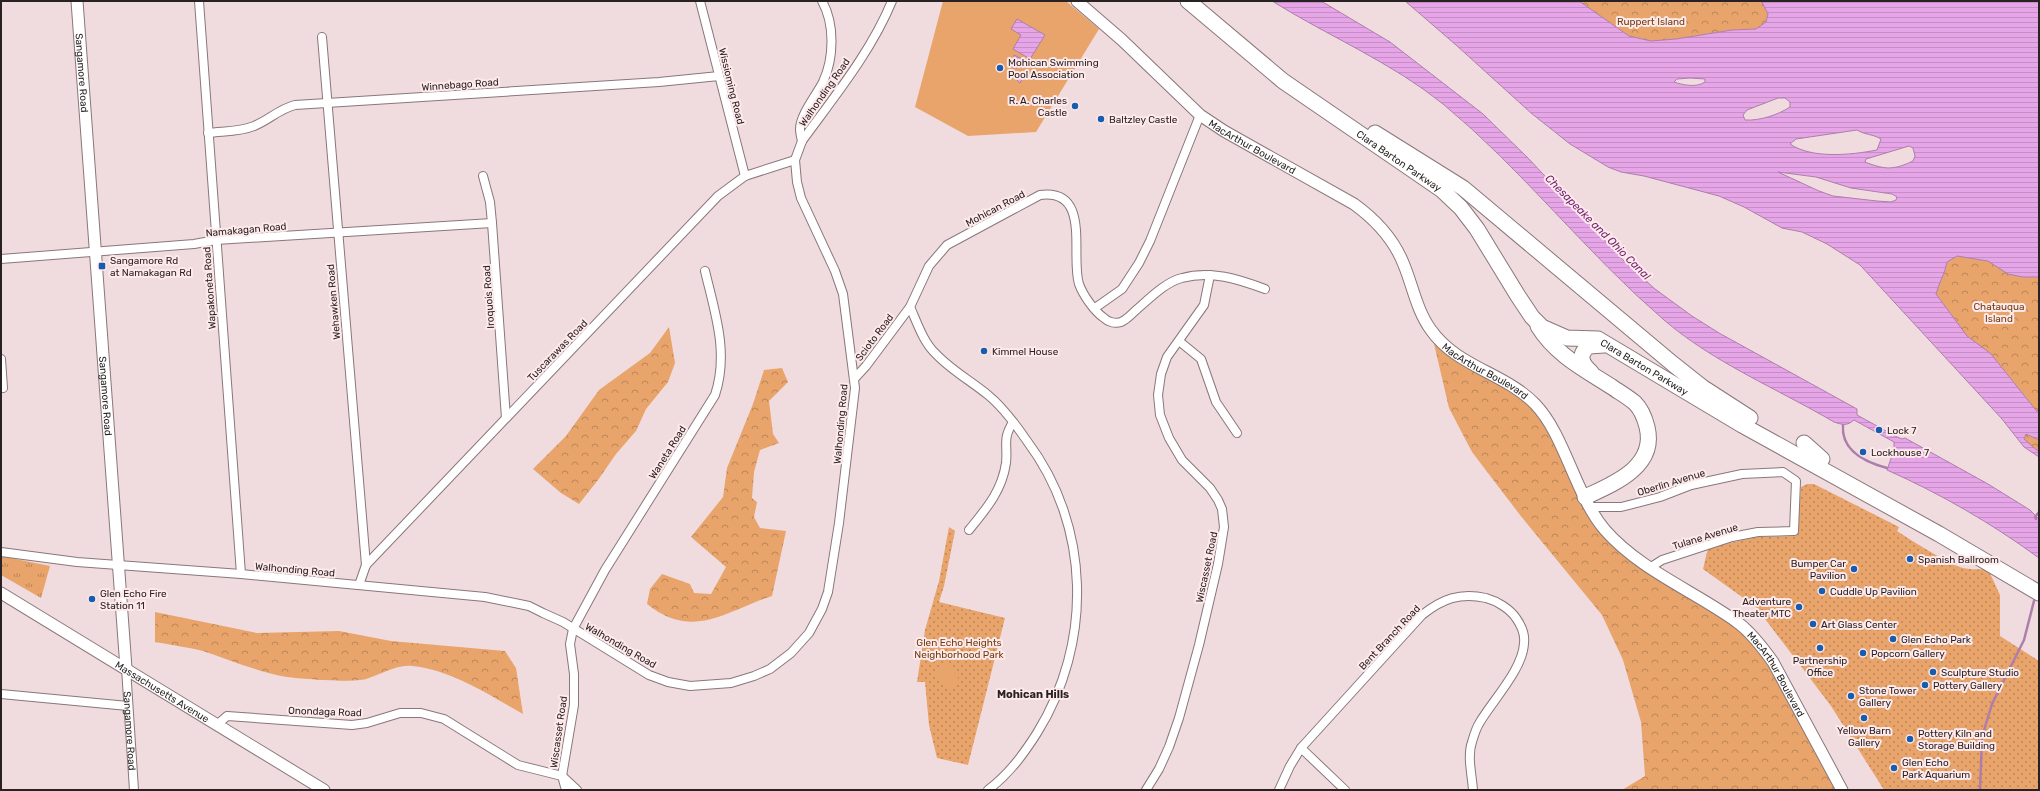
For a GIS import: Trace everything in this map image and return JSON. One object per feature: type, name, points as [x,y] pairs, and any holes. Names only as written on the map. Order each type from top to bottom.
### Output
[{"type":"highway","name":"Clara Barton Parkway","points":[[1188,1],[1264,64],[1283,82],[1442,190],[1461,208],[1490,248],[1532,317],[1542,327],[1557,335],[1567,338],[1598,339],[1742,425],[1939,534],[2039,593]]},
{"type":"highway","name":"Clara Barton Parkway","points":[[1264,64],[1463,188],[1508,223],[1702,387],[1739,411],[1822,459],[2006,562],[2039,584]]},
{"type":"highway","points":[[1490,248],[1484,229],[1484,221],[1488,218],[1495,217],[1508,223]]},
{"type":"highway","points":[[1532,317],[1555,348],[1566,358],[1635,403],[1646,423],[1648,440],[1644,456],[1638,466],[1606,487],[1588,502]]},
{"type":"highway","points":[[1595,376],[1583,365],[1581,360],[1582,353],[1589,346],[1608,346]]},
{"type":"highway","points":[[1702,387],[1738,406],[1758,414]]},
{"type":"highway","points":[[1804,443],[1822,459]]},
{"type":"main road","name":"Sangamore Road","points":[[77,1],[126,668]]},
{"type":"main road","name":"MacArthur Boulevard","points":[[1077,1],[1122,40],[1200,115],[1224,131],[1354,204],[1372,217],[1386,232],[1397,249],[1420,311],[1431,331],[1449,349],[1469,364],[1512,385],[1536,404],[1553,430],[1588,502],[1605,530],[1631,553],[1651,567],[1738,622],[1762,647],[1773,662],[1842,790]]},
{"type":"main road","name":"Massachusetts Avenue","points":[[1,593],[324,790]]},
{"type":"street","name":"Wapakoneta Road","points":[[199,1],[241,574]]},
{"type":"street","name":"Wissioming Road","points":[[700,1],[745,176]]},
{"type":"street","points":[[802,141],[800,129],[802,121],[823,81],[830,56],[830,25],[822,1]]},
{"type":"street","name":"Walhonding Road","points":[[1,552],[30,557],[241,574],[485,597],[529,606],[573,628],[649,675],[668,682],[690,686],[731,683],[770,669],[791,653],[809,633],[822,609],[828,592],[839,523],[855,388],[843,294],[835,271],[801,198],[795,160],[802,141],[867,49],[884,21],[892,1]]},
{"type":"street","name":"Wehawken Road","points":[[322,37],[337,233],[366,566]]},
{"type":"street","name":"Winnebago Road","points":[[208,133],[246,129],[289,107],[658,82],[719,76]]},
{"type":"street","points":[[1095,308],[1122,289],[1140,263],[1200,115]]},
{"type":"street","name":"Tuscarawas Road","points":[[359,585],[366,566],[718,196],[745,176],[795,160]]},
{"type":"street","name":"Iroquois Road","points":[[483,176],[490,202],[492,223],[506,418]]},
{"type":"street","name":"Mohican Road","points":[[910,307],[929,266],[947,245],[1040,195],[1051,194],[1059,197],[1071,208],[1076,225],[1078,283],[1085,296],[1103,317],[1109,321],[1116,323],[1123,322],[1175,280],[1183,277],[1210,275],[1233,277],[1265,289]]},
{"type":"street","name":"Namakagan Road","points":[[1,259],[194,244],[216,240],[492,223]]},
{"type":"street","name":"Waneta Road","points":[[573,628],[605,570],[715,395],[720,380],[722,360],[721,338],[705,271]]},
{"type":"street","name":"Wiscasset Road","points":[[1146,790],[1159,769],[1169,747],[1179,718],[1199,645],[1218,564],[1224,527],[1222,509],[1218,500],[1210,488],[1182,460],[1169,438],[1160,415],[1158,395],[1161,374],[1167,357],[1204,305],[1210,275]]},
{"type":"street","points":[[910,307],[924,337],[935,354],[990,396],[1013,422],[1045,468],[1064,509],[1074,550],[1077,602],[1074,640],[1068,665],[1044,722],[1027,749],[1012,769],[988,790]]},
{"type":"street","name":"Scioto Road","points":[[854,379],[866,366],[910,307]]},
{"type":"street","points":[[1179,341],[1201,359],[1216,402],[1237,433]]},
{"type":"street","points":[[1,359],[3,388]]},
{"type":"street","points":[[969,530],[984,513],[1000,488],[1006,464],[1005,434],[1013,422]]},
{"type":"street","name":"Oberlin Avenue","points":[[1588,502],[1621,507],[1660,498],[1691,485],[1742,474],[1783,472],[1796,481],[1796,487]]},
{"type":"street","name":"Tulane Avenue","points":[[1651,567],[1662,560],[1732,537],[1758,532],[1794,531],[1796,487]]},
{"type":"street","name":"Bent Branch Road","points":[[1279,790],[1290,766],[1301,748],[1422,615],[1431,607],[1450,597],[1478,596],[1490,599],[1513,614],[1524,636],[1524,645],[1520,661],[1479,723],[1471,744],[1470,764],[1474,790]]},
{"type":"street","name":"Wiscasset Road","points":[[566,790],[562,776],[574,706],[574,674],[570,644],[573,628]]},
{"type":"street","name":"Sangamore Road","points":[[126,668],[134,790]]},
{"type":"street","points":[[1,694],[128,706]]},
{"type":"street","name":"Onondaga Road","points":[[218,724],[228,716],[352,724],[367,723],[400,713],[421,713],[444,719],[518,765],[562,776]]},
{"type":"street","points":[[1301,748],[1345,790]]},
{"type":"street","points":[[562,776],[577,790]]},
{"type":"green space","name":"Mohican Swimming Pool Association","points":[[943,1],[1066,1],[1099,29],[1036,132],[968,136],[915,107]]},
{"type":"green space","name":"Ruppert Island","points":[[1579,1],[1760,1],[1768,14],[1766,22],[1756,29],[1732,30],[1676,39],[1651,41],[1629,36]]},
{"type":"green space","name":"Chatauqua Island","points":[[1957,256],[1989,261],[2008,274],[2023,277],[2039,277],[2039,414],[1991,354],[1967,336],[1936,294],[1947,262]]},
{"type":"green space","points":[[669,327],[675,363],[668,382],[646,409],[636,431],[616,454],[579,504],[561,493],[533,469],[566,436],[599,390],[650,353]]},
{"type":"green space","points":[[1431,331],[1536,404],[1585,497],[1631,553],[1738,622],[1762,647],[1842,790],[1622,790],[1645,776],[1641,722],[1623,660],[1602,615],[1520,515],[1472,452],[1449,408]]},
{"type":"green space","points":[[782,368],[788,382],[769,401],[773,434],[779,443],[760,450],[754,472],[752,498],[757,502],[754,517],[760,528],[786,531],[772,596],[710,620],[695,622],[679,620],[664,615],[647,604],[650,589],[662,574],[690,584],[694,593],[711,594],[726,567],[691,537],[723,497],[727,468],[753,404],[764,370]]},
{"type":"green space","points":[[2026,434],[2039,440],[2039,452],[2024,440]]},
{"type":"green space","name":"Glen Echo Park","points":[[1807,484],[1814,484],[1899,527],[1897,531],[1930,552],[1957,566],[1969,569],[1988,569],[2000,595],[2000,636],[2039,661],[2039,790],[1884,790],[1831,706],[1756,607],[1703,569],[1708,548],[1756,537],[1797,536],[1801,487]]},
{"type":"green space","name":"Glen Echo Heights Neighborhood Park","points":[[949,527],[955,531],[944,586],[939,602],[1005,618],[968,765],[937,758],[929,725],[925,682],[917,682],[925,630],[939,581]]},
{"type":"green space","points":[[1,556],[50,566],[41,598],[1,575]]},
{"type":"green space","points":[[155,612],[257,633],[339,631],[391,641],[505,651],[516,668],[523,714],[470,684],[427,668],[412,666],[400,667],[366,679],[350,681],[294,678],[244,666],[203,651],[155,642]]},
{"type":"green space","points":[[946,662],[961,682],[949,691],[934,672]]},
{"type":"shaded area","points":[[1272,1],[1321,1],[1390,42],[1483,114],[1529,159],[1623,260],[1655,289],[1692,316],[1719,333],[1857,409],[1857,415],[1897,437],[1902,439],[1905,438],[1988,484],[2030,510],[2039,519],[2039,558],[2003,533],[1965,510],[1927,489],[1887,470],[1894,450],[1894,442],[1854,420],[1845,424],[1834,422],[1747,375],[1683,335],[1635,294],[1500,156],[1443,104],[1423,89],[1381,62]]},
{"type":"shaded area","points":[[1405,1],[1579,1],[1629,36],[1651,41],[1676,39],[1732,30],[1756,29],[1766,22],[1768,14],[1760,1],[2039,1],[2039,277],[2023,277],[2008,274],[1988,261],[1957,256],[1947,262],[1936,294],[1967,336],[1991,354],[2039,414],[2039,440],[2026,434],[2024,439],[2039,452],[2039,457],[2024,447],[2002,419],[1860,265],[1827,244],[1802,232],[1782,228],[1744,207],[1719,196],[1644,176],[1621,172],[1608,167],[1570,144],[1531,113]],"holes":[[[1677,79],[1705,79],[1705,82],[1698,85],[1690,85],[1674,82]],[[1778,98],[1785,98],[1790,102],[1790,107],[1785,110],[1762,118],[1745,120],[1743,115],[1747,110]],[[1857,130],[1881,139],[1877,150],[1844,154],[1820,154],[1799,149],[1790,144],[1796,139]],[[1909,146],[1913,148],[1915,156],[1913,161],[1889,168],[1884,168],[1865,162],[1866,159]],[[1778,172],[1816,177],[1851,188],[1892,194],[1897,197],[1896,200],[1891,202],[1833,196]]]},
{"type":"shaded area","points":[[1017,19],[1045,35],[1030,59],[1013,49],[1021,35],[1011,29]]},
{"type":"shaded area","points":[[1014,55],[1028,62],[1026,67],[1013,68]]},
{"type":"shaded area","points":[[1019,72],[1025,74],[1020,83],[1015,78]]},
{"type":"waterway","points":[[1843,425],[1843,434],[1846,442],[1856,454],[1863,459],[1887,468]]},
{"type":"waterway","points":[[2036,519],[2035,517],[2039,512]]},
{"type":"waterway","points":[[1980,790],[1982,737],[1992,704],[2024,640],[2035,597]]},
{"type":"place","name":"Mohican Swimming Pool Association","points":[[1000,68]]},
{"type":"place","name":"R. A. Charles Castle","points":[[1075,106]]},
{"type":"place","name":"Baltzley Castle","points":[[1101,119]]},
{"type":"place","name":"Sangamore Rd at Namakagan Rd","points":[[102,266]]},
{"type":"place","name":"Kimmel House","points":[[984,351]]},
{"type":"place","name":"Lock 7","points":[[1879,430]]},
{"type":"place","name":"Lockhouse 7","points":[[1863,452]]},
{"type":"place","name":"Spanish Ballroom","points":[[1910,559]]},
{"type":"place","name":"Bumper Car Pavilion","points":[[1854,569]]},
{"type":"place","name":"Cuddle Up Pavilion","points":[[1822,591]]},
{"type":"place","name":"Glen Echo Fire Station 11","points":[[92,599]]},
{"type":"place","name":"Adventure Theater MTC","points":[[1799,607]]},
{"type":"place","name":"Art Glass Center","points":[[1813,624]]},
{"type":"place","name":"Glen Echo Park","points":[[1893,639]]},
{"type":"place","name":"Partnership Office","points":[[1820,648]]},
{"type":"place","name":"Popcorn Gallery","points":[[1863,653]]},
{"type":"place","name":"Sculpture Studio","points":[[1933,672]]},
{"type":"place","name":"Pottery Gallery","points":[[1925,685]]},
{"type":"place","name":"Stone Tower Gallery","points":[[1851,696]]},
{"type":"place","name":"Yellow Barn Gallery","points":[[1864,718]]},
{"type":"place","name":"Pottery Kiln and Storage Building","points":[[1910,739]]},
{"type":"place","name":"Glen Echo Park Aquarium","points":[[1894,768]]},
{"type":"district","name":"Mohican Hills","points":[[1033,694]]},
{"type":"water label","name":"Chesapeake and Ohio Canal","points":[[1598,227]]}]
